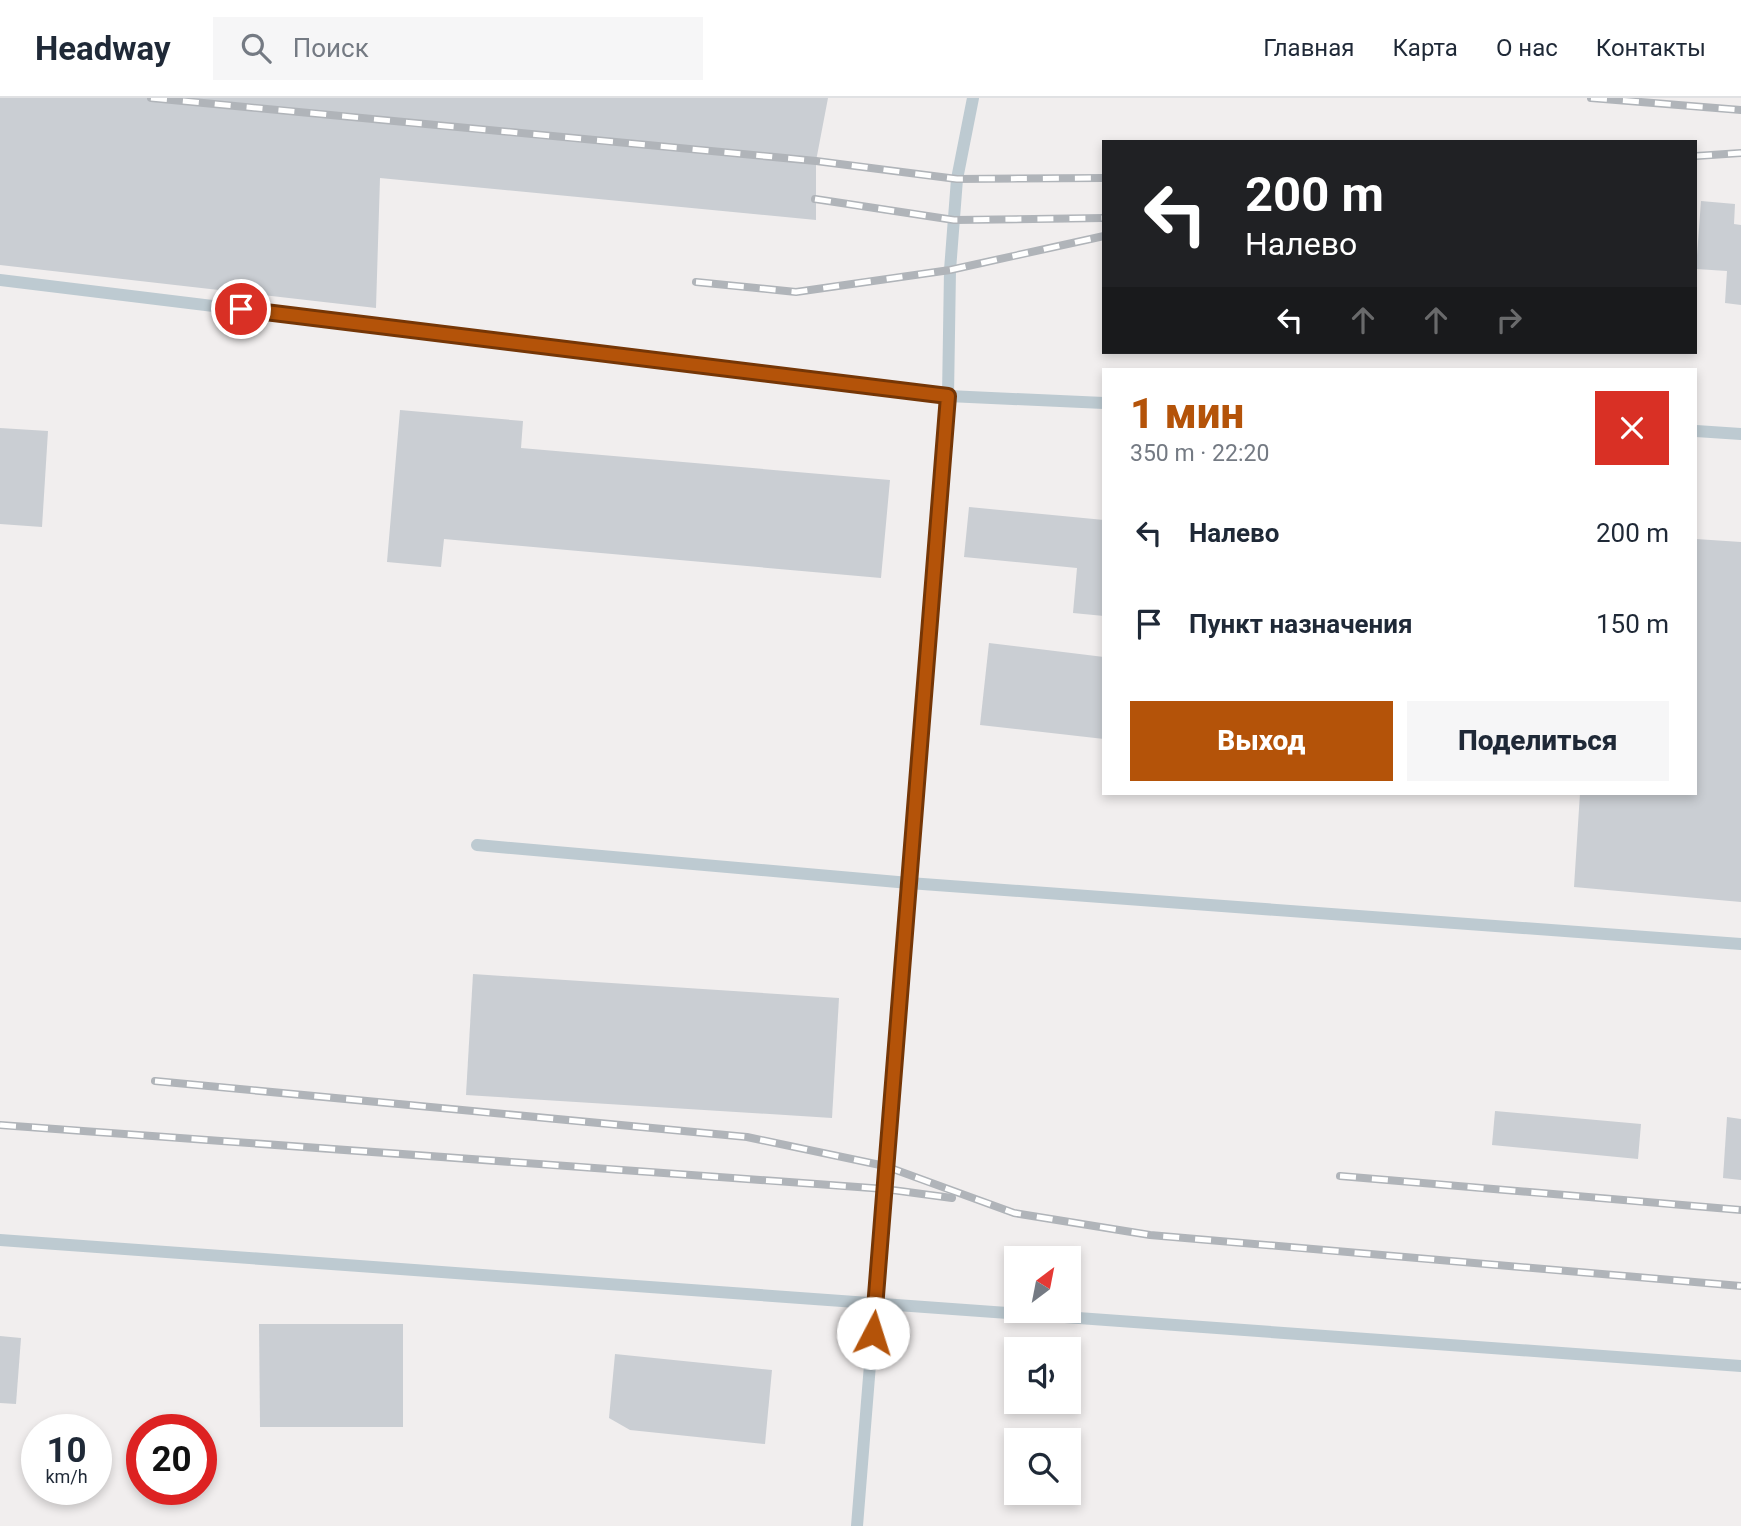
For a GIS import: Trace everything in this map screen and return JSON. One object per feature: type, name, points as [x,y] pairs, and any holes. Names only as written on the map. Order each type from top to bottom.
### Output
[{"type":"lane","points":[[857,1526],[948,396],[950,270],[957,179],[973,98]]},
{"type":"lane","points":[[0,280],[948,396],[1102,404]]},
{"type":"lane","points":[[1697,431],[1741,433]]},
{"type":"lane","points":[[477,845],[909,883],[1741,944]]},
{"type":"lane","points":[[0,1240],[875,1306],[1741,1366]]},
{"type":"building","points":[[0,98],[828,98],[816,161],[816,220],[380,178],[376,308],[0,265]]},
{"type":"building","points":[[1701,201],[1735,204],[1734,224],[1741,225],[1741,305],[1725,303],[1727,271],[1697,269]]},
{"type":"building","points":[[400,410],[523,421],[521,448],[890,480],[881,578],[444,539],[441,567],[387,562]]},
{"type":"building","points":[[0,428],[48,431],[42,527],[0,524]]},
{"type":"building","points":[[969,507],[1102,520],[1102,616],[1073,613],[1077,568],[964,557]]},
{"type":"building","points":[[1697,539],[1741,542],[1741,902],[1574,887],[1580,795],[1697,795]]},
{"type":"building","points":[[989,643],[1102,657],[1102,739],[980,725]]},
{"type":"building","points":[[473,974],[839,998],[832,1118],[466,1095]]},
{"type":"building","points":[[1495,1111],[1641,1124],[1638,1159],[1492,1145]]},
{"type":"building","points":[[1727,1117],[1741,1119],[1741,1180],[1723,1178]]},
{"type":"building","points":[[259,1324],[403,1324],[403,1427],[260,1427]]},
{"type":"building","points":[[0,1336],[21,1338],[16,1404],[0,1403]]},
{"type":"building","points":[[615,1354],[772,1370],[765,1444],[630,1430],[609,1418]]},
{"type":"railway","points":[[151,98],[816,161],[957,179],[1102,178]]},
{"type":"railway","points":[[1591,98],[1741,110]]},
{"type":"railway","points":[[1697,156],[1741,153]]},
{"type":"railway","points":[[815,199],[954,220],[1102,218]]},
{"type":"railway","points":[[696,282],[796,292],[950,270],[1102,236]]},
{"type":"railway","points":[[155,1081],[747,1137],[885,1166],[1014,1213],[1150,1235],[1741,1286]]},
{"type":"railway","points":[[0,1125],[885,1189],[952,1198]]},
{"type":"railway","points":[[1340,1176],[1741,1210]]},
{"type":"route","points":[[241,309],[948,396],[873,1333]]}]
